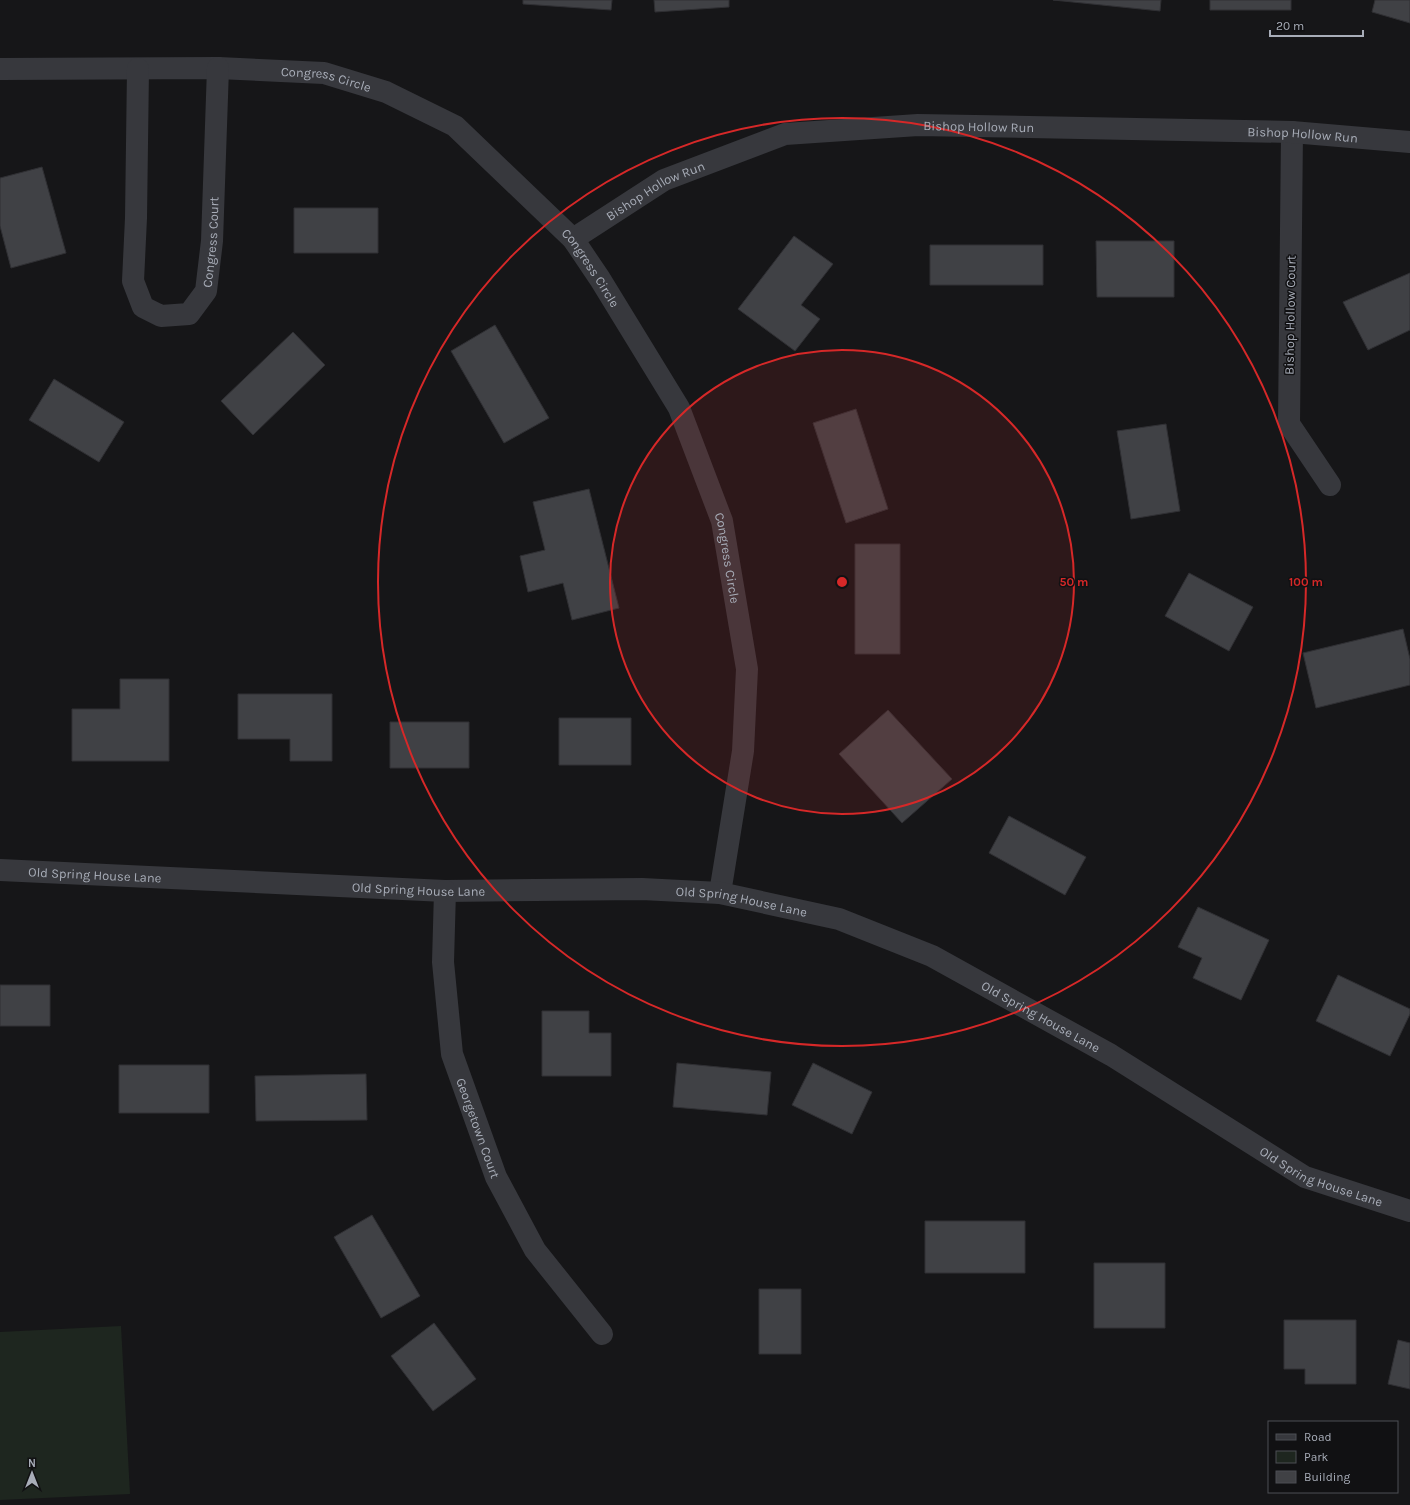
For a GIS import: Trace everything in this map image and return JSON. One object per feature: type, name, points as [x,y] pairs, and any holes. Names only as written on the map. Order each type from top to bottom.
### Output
[{"type":"street","name":"Congress Circle","points":[[0,69],[218,68],[324,73],[386,92],[455,126],[572,239],[600,279],[679,408],[722,520],[747,669],[743,751],[720,893]]},
{"type":"street","name":"Congress Court","points":[[138,69],[136,218],[133,281],[143,307],[161,316],[189,314],[206,291],[212,241],[218,68]]},
{"type":"street","name":"Bishop Hollow Run","points":[[572,239],[664,180],[785,134],[918,125],[1292,132],[1410,142]]},
{"type":"street","name":"Bishop Hollow Court","points":[[1292,132],[1289,424],[1330,485]]},
{"type":"street","name":"Old Spring House Lane","points":[[0,870],[445,891],[642,889],[720,893],[839,919],[932,956],[1111,1055],[1305,1177],[1410,1210]]},
{"type":"street","name":"Georgetown Court","points":[[445,891],[443,962],[452,1054],[496,1177],[535,1250],[602,1334]]},
{"type":"green space","points":[[121,1326],[130,1494],[0,1500],[0,1332]]},
{"type":"building","points":[[523,0],[612,0],[611,10],[523,4]]},
{"type":"building","points":[[654,0],[729,0],[729,7],[655,12]]},
{"type":"building","points":[[1053,0],[1161,0],[1160,11]]},
{"type":"building","points":[[1210,0],[1291,0],[1291,10],[1210,10]]},
{"type":"building","points":[[1375,0],[1410,0],[1410,23],[1372,12]]},
{"type":"building","points":[[42,167],[66,253],[11,268],[0,226],[0,178]]},
{"type":"building","points":[[294,208],[378,208],[378,253],[294,253]]},
{"type":"building","points":[[794,236],[833,264],[801,305],[820,319],[795,351],[738,309]]},
{"type":"building","points":[[1096,241],[1174,241],[1174,297],[1097,297]]},
{"type":"building","points":[[930,245],[1043,245],[1043,285],[930,285]]},
{"type":"building","points":[[1410,273],[1410,330],[1368,350],[1343,302]]},
{"type":"building","points":[[495,325],[549,418],[504,443],[451,351]]},
{"type":"building","points":[[293,332],[325,365],[253,435],[221,401]]},
{"type":"building","points":[[54,379],[124,422],[99,462],[29,420]]},
{"type":"building","points":[[856,409],[888,509],[846,523],[813,423]]},
{"type":"building","points":[[1166,424],[1180,511],[1131,519],[1117,431]]},
{"type":"building","points":[[589,489],[619,608],[572,620],[563,583],[528,592],[520,556],[545,550],[533,502]]},
{"type":"building","points":[[855,544],[900,544],[900,654],[855,654]]},
{"type":"building","points":[[1189,573],[1253,607],[1229,651],[1165,616]]},
{"type":"building","points":[[1403,629],[1410,659],[1410,685],[1316,708],[1303,653]]},
{"type":"building","points":[[120,679],[169,679],[169,761],[72,761],[72,709],[120,709]]},
{"type":"building","points":[[238,694],[332,694],[332,761],[290,761],[290,739],[238,739]]},
{"type":"building","points":[[888,710],[952,779],[902,823],[839,754]]},
{"type":"building","points":[[559,718],[631,718],[631,765],[559,765]]},
{"type":"building","points":[[390,722],[469,722],[469,768],[390,768]]},
{"type":"building","points":[[1009,816],[1086,857],[1065,895],[989,853]]},
{"type":"building","points":[[1198,907],[1269,940],[1241,1000],[1193,978],[1202,958],[1178,947]]},
{"type":"building","points":[[1338,975],[1410,1009],[1410,1014],[1390,1056],[1316,1021]]},
{"type":"building","points":[[0,985],[50,985],[50,1026],[0,1026]]},
{"type":"building","points":[[542,1011],[589,1011],[589,1033],[611,1033],[611,1076],[542,1076]]},
{"type":"building","points":[[677,1063],[771,1072],[767,1115],[673,1107]]},
{"type":"building","points":[[813,1063],[872,1092],[852,1134],[792,1105]]},
{"type":"building","points":[[119,1065],[209,1065],[209,1113],[119,1113]]},
{"type":"building","points":[[366,1074],[367,1120],[256,1121],[255,1076]]},
{"type":"building","points":[[372,1215],[420,1296],[381,1318],[334,1237]]},
{"type":"building","points":[[925,1221],[1025,1221],[1025,1273],[925,1273]]},
{"type":"building","points":[[1094,1263],[1165,1263],[1165,1328],[1094,1328]]},
{"type":"building","points":[[759,1289],[801,1289],[801,1354],[759,1354]]},
{"type":"building","points":[[1284,1320],[1356,1320],[1356,1384],[1305,1384],[1305,1369],[1284,1369]]},
{"type":"building","points":[[434,1323],[476,1379],[433,1411],[391,1356]]},
{"type":"building","points":[[1398,1340],[1410,1343],[1410,1389],[1388,1384]]}]
